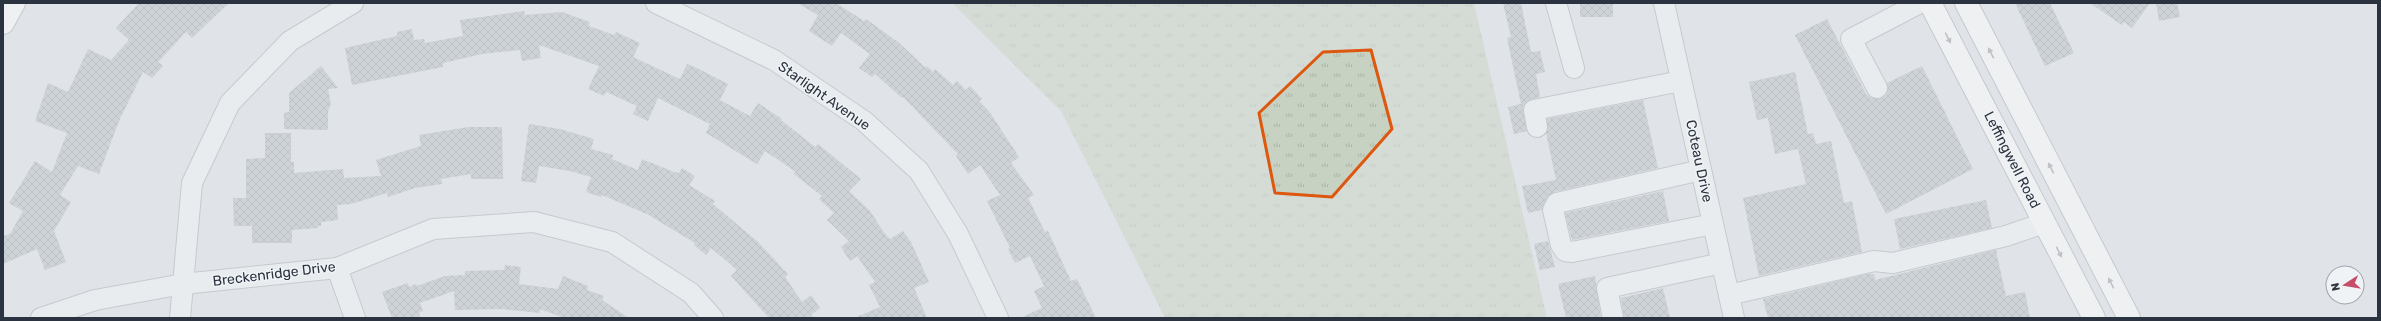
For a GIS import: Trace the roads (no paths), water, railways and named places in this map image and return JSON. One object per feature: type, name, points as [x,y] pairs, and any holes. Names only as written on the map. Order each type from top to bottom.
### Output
[{"type":"main road","points":[[3,23],[14,3]]},
{"type":"main road","name":"Leffingwell Road","points":[[1930,3],[2094,318]]},
{"type":"main road","points":[[1966,3],[2129,318]]},
{"type":"street","points":[[180,318],[192,183],[230,103],[290,41],[353,3]]},
{"type":"street","name":"Starlight Avenue","points":[[656,3],[774,60],[864,121],[919,171],[958,234],[998,318]]},
{"type":"street","points":[[1556,3],[1574,68]]},
{"type":"street","name":"Coteau Drive","points":[[1664,3],[1734,318]]},
{"type":"street","points":[[1877,88],[1851,39],[1920,3]]},
{"type":"street","points":[[1537,127],[1534,110],[1681,81]]},
{"type":"street","points":[[1701,170],[1557,203],[1553,210],[1561,245],[1565,251],[1572,252],[1713,224]]},
{"type":"street","name":"Breckenridge Drive","points":[[41,318],[95,300],[182,284],[337,268],[433,229],[534,222],[612,242],[691,294],[714,318]]},
{"type":"street","points":[[1729,294],[1874,261],[1893,263],[2006,236],[2044,223]]},
{"type":"street","points":[[1613,318],[1607,288],[1722,263]]},
{"type":"street","points":[[337,268],[355,318]]}]
